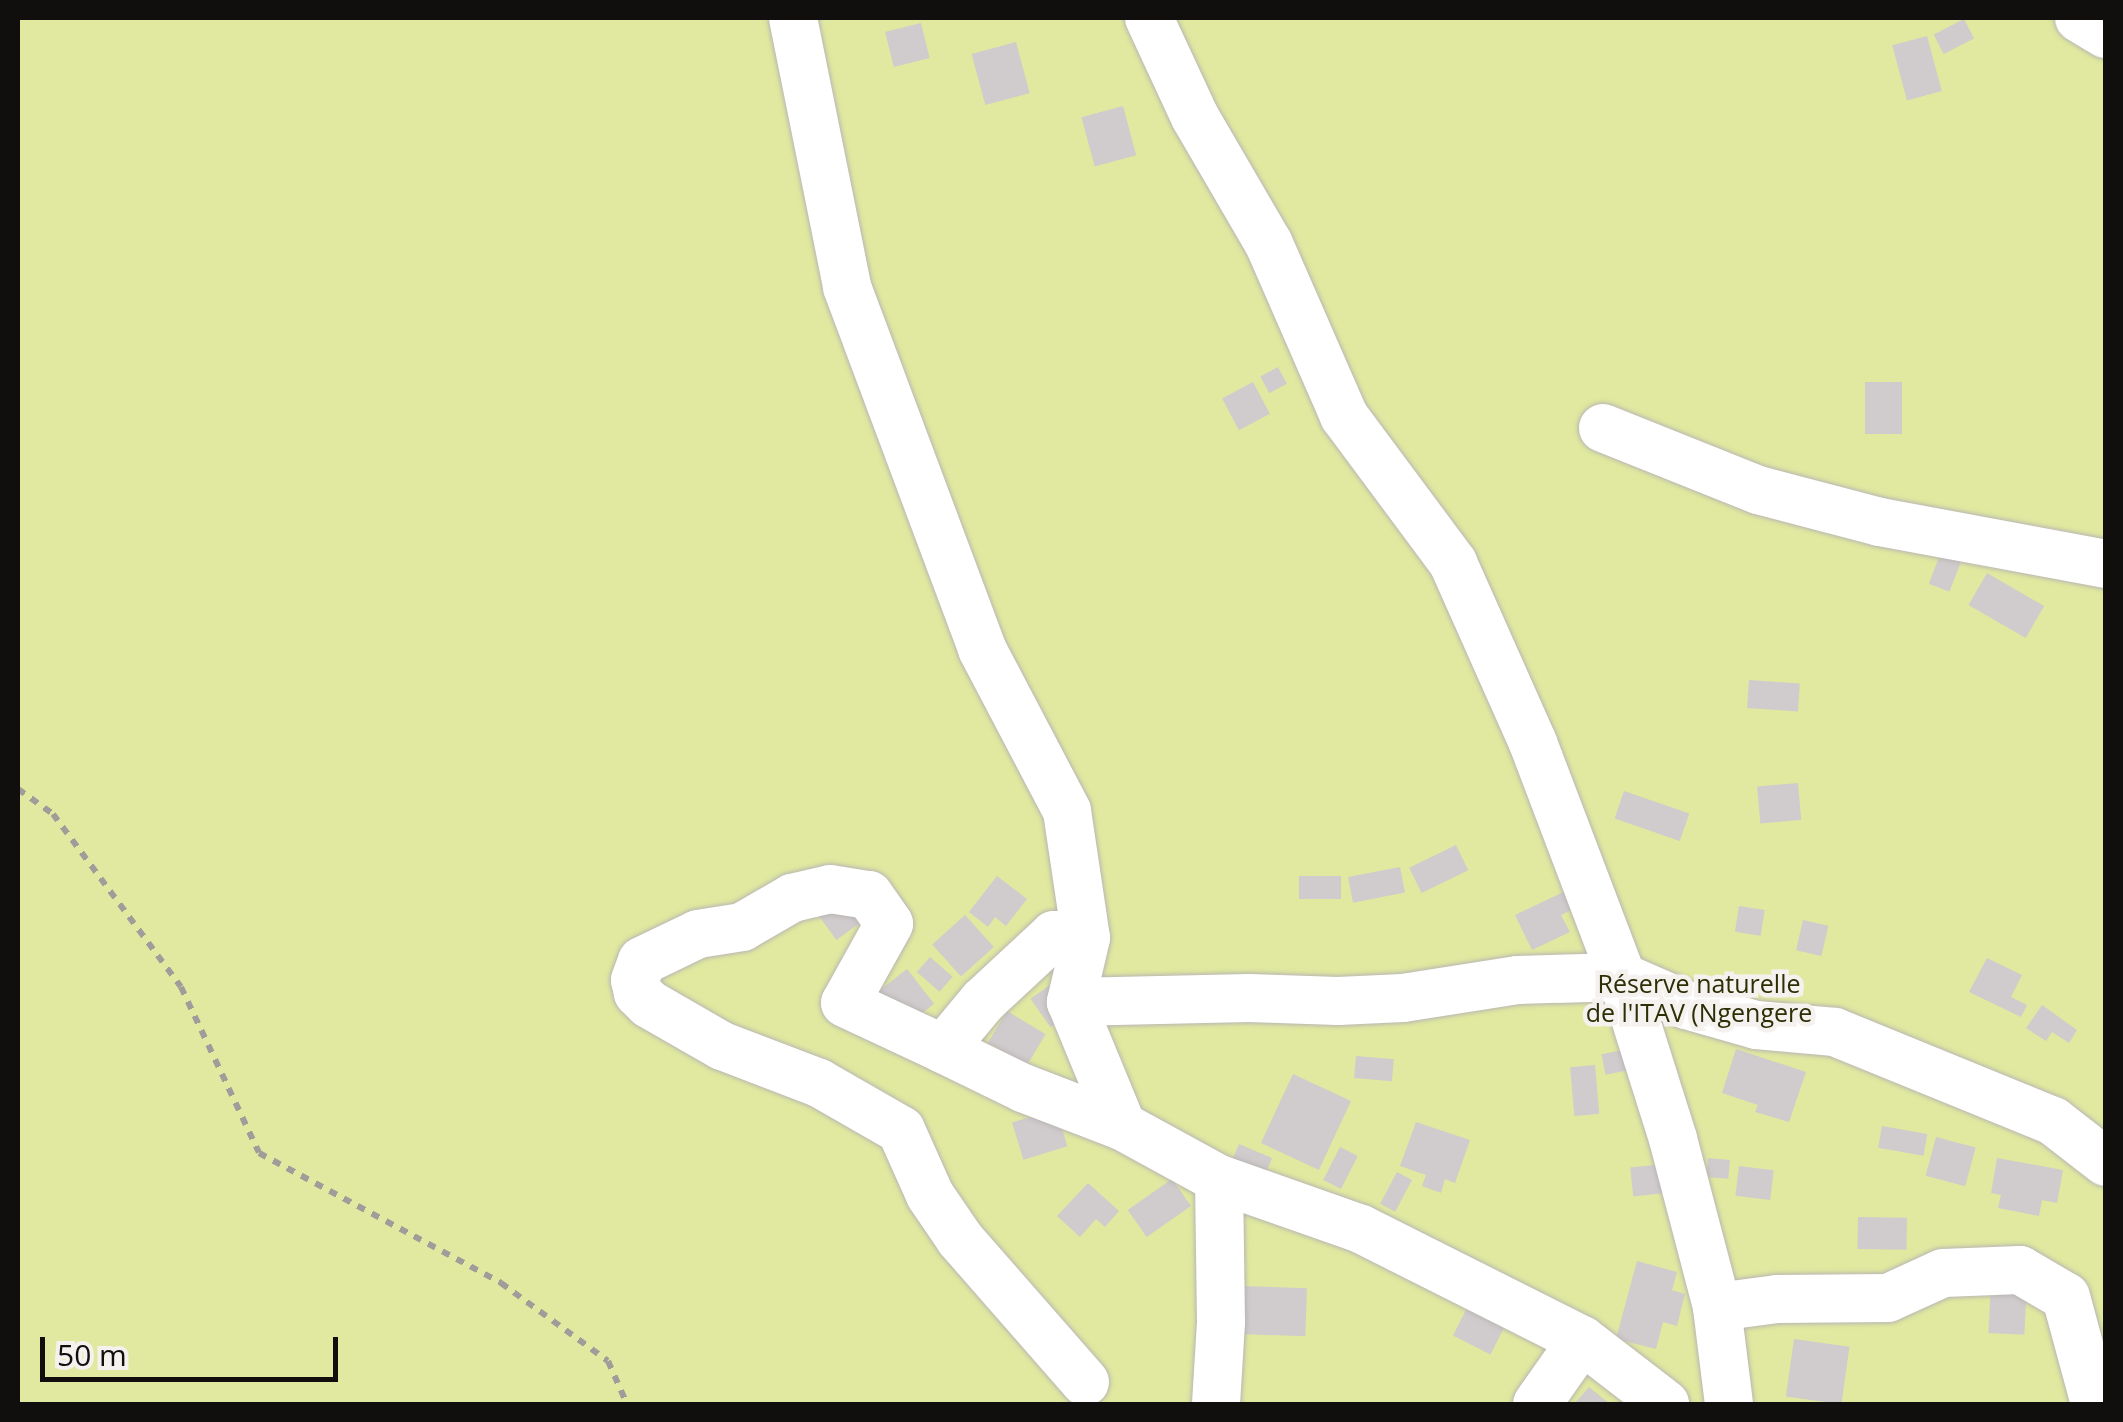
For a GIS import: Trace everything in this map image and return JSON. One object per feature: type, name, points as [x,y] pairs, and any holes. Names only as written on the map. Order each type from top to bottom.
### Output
[{"type":"street","points":[[793,18],[847,286],[982,649],[1067,811],[1086,938],[1071,1002],[1122,1126]]},
{"type":"street","points":[[1149,18],[1195,117],[1269,244],[1344,416],[1453,563],[1533,743],[1622,976],[1673,1139],[1717,1308],[1728,1404]]},
{"type":"street","points":[[2079,18],[2106,34]]},
{"type":"street","points":[[1603,428],[1758,490],[1880,522],[2106,564]]},
{"type":"street","points":[[1085,1382],[960,1238],[930,1194],[901,1130],[819,1083],[722,1046],[649,1004],[638,993],[635,980],[642,961],[698,934],[742,927],[792,898],[830,888],[869,895],[889,924],[844,1003],[1023,1088],[1122,1126],[1219,1179],[1362,1229],[1582,1340],[1665,1404]]},
{"type":"street","points":[[943,1050],[983,1002],[1054,934],[1086,938]]},
{"type":"street","points":[[1071,1002],[1249,998],[1338,1002],[1452,992],[1518,980],[1622,976],[1686,1006],[1756,1025],[1835,1032],[2054,1121],[2106,1162]]},
{"type":"street","points":[[1216,1404],[1221,1322],[1219,1179]]},
{"type":"street","points":[[1717,1308],[1776,1299],[1888,1298],[1943,1273],[2020,1270],[2066,1297],[2095,1404]]},
{"type":"street","points":[[1537,1404],[1582,1340]]},
{"type":"path","points":[[18,788],[53,814],[181,987],[259,1152],[501,1282],[608,1361],[627,1404]]},
{"type":"green space","name":"Réserve naturelle de l'ITAV (Ngengere","points":[[18,18],[2105,18],[2105,1404],[18,1404]]},
{"type":"building","points":[[1964,19],[1974,39],[1944,54],[1934,34]]},
{"type":"building","points":[[921,23],[930,58],[894,67],[885,32]]},
{"type":"building","points":[[1927,36],[1942,91],[1907,100],[1892,45]]},
{"type":"building","points":[[1016,42],[1030,93],[985,105],[972,54]]},
{"type":"building","points":[[1123,106],[1136,155],[1095,166],[1081,117]]},
{"type":"building","points":[[1278,367],[1287,384],[1269,393],[1260,376]]},
{"type":"building","points":[[1253,382],[1270,414],[1239,430],[1222,398]]},
{"type":"building","points":[[1865,382],[1902,382],[1902,434],[1865,434]]},
{"type":"building","points":[[1941,552],[1962,560],[1949,592],[1929,584]]},
{"type":"building","points":[[1987,573],[2044,606],[2026,638],[1968,605]]},
{"type":"building","points":[[1749,680],[1800,684],[1798,711],[1747,708]]},
{"type":"building","points":[[1798,783],[1801,820],[1760,823],[1757,787]]},
{"type":"building","points":[[1624,791],[1689,813],[1680,841],[1615,818]]},
{"type":"building","points":[[1456,845],[1468,870],[1422,893],[1409,868]]},
{"type":"building","points":[[1400,867],[1405,893],[1353,903],[1348,877]]},
{"type":"building","points":[[997,876],[1027,899],[1006,926],[995,917],[988,927],[969,912]]},
{"type":"building","points":[[1299,876],[1341,876],[1341,899],[1299,899]]},
{"type":"building","points":[[1578,885],[1587,902],[1561,915],[1570,932],[1532,950],[1515,915]]},
{"type":"building","points":[[841,897],[860,923],[836,940],[818,914]]},
{"type":"building","points":[[1739,906],[1765,910],[1761,936],[1735,932]]},
{"type":"building","points":[[965,915],[994,947],[961,976],[932,944]]},
{"type":"building","points":[[1803,920],[1828,926],[1821,956],[1796,950]]},
{"type":"building","points":[[930,957],[953,977],[940,992],[917,972]]},
{"type":"building","points":[[1987,958],[2022,975],[2011,997],[2027,1005],[2021,1017],[1969,992]]},
{"type":"building","points":[[907,969],[934,1004],[905,1026],[878,992]]},
{"type":"building","points":[[1060,978],[1080,1007],[1051,1027],[1031,999]]},
{"type":"building","points":[[2042,1005],[2077,1030],[2069,1043],[2052,1032],[2046,1041],[2026,1028]]},
{"type":"building","points":[[1007,1011],[1046,1034],[1027,1066],[988,1043]]},
{"type":"building","points":[[1628,1049],[1632,1070],[1606,1075],[1601,1054]]},
{"type":"building","points":[[1736,1049],[1806,1072],[1789,1122],[1755,1112],[1758,1105],[1722,1093]]},
{"type":"building","points":[[1356,1056],[1394,1059],[1392,1081],[1354,1078]]},
{"type":"building","points":[[1595,1065],[1599,1114],[1574,1116],[1570,1067]]},
{"type":"building","points":[[1293,1074],[1351,1101],[1319,1170],[1261,1143]]},
{"type":"building","points":[[1056,1109],[1067,1146],[1023,1160],[1012,1122]]},
{"type":"building","points":[[1416,1122],[1470,1140],[1455,1183],[1445,1179],[1441,1193],[1422,1186],[1426,1175],[1400,1166]]},
{"type":"building","points":[[1882,1126],[1927,1134],[1923,1156],[1878,1148]]},
{"type":"building","points":[[1936,1137],[1976,1148],[1965,1186],[1926,1176]]},
{"type":"building","points":[[1239,1144],[1272,1158],[1260,1186],[1227,1172]]},
{"type":"building","points":[[1340,1147],[1358,1156],[1341,1189],[1323,1180]]},
{"type":"building","points":[[1708,1158],[1730,1160],[1728,1179],[1706,1177]]},
{"type":"building","points":[[1997,1158],[2063,1170],[2057,1203],[2042,1200],[2039,1216],[1998,1208],[2001,1195],[1991,1193]]},
{"type":"building","points":[[1674,1163],[1677,1192],[1633,1196],[1630,1168]]},
{"type":"building","points":[[1739,1166],[1774,1170],[1770,1200],[1735,1196]]},
{"type":"building","points":[[1397,1172],[1412,1180],[1395,1212],[1380,1204]]},
{"type":"building","points":[[1172,1179],[1191,1206],[1147,1237],[1128,1210]]},
{"type":"building","points":[[1088,1183],[1119,1211],[1105,1227],[1096,1219],[1080,1237],[1057,1216]]},
{"type":"building","points":[[1858,1217],[1907,1218],[1906,1250],[1857,1249]]},
{"type":"building","points":[[1637,1261],[1677,1272],[1672,1290],[1685,1294],[1677,1326],[1663,1322],[1656,1349],[1616,1339]]},
{"type":"building","points":[[1991,1283],[2027,1285],[2024,1335],[1988,1333]]},
{"type":"building","points":[[1240,1286],[1307,1288],[1305,1336],[1238,1334]]},
{"type":"building","points":[[1468,1306],[1505,1325],[1490,1354],[1453,1335]]},
{"type":"building","points":[[1794,1339],[1849,1347],[1841,1404],[1786,1396]]},
{"type":"building","points":[[1589,1387],[1610,1404],[1574,1404]]}]
